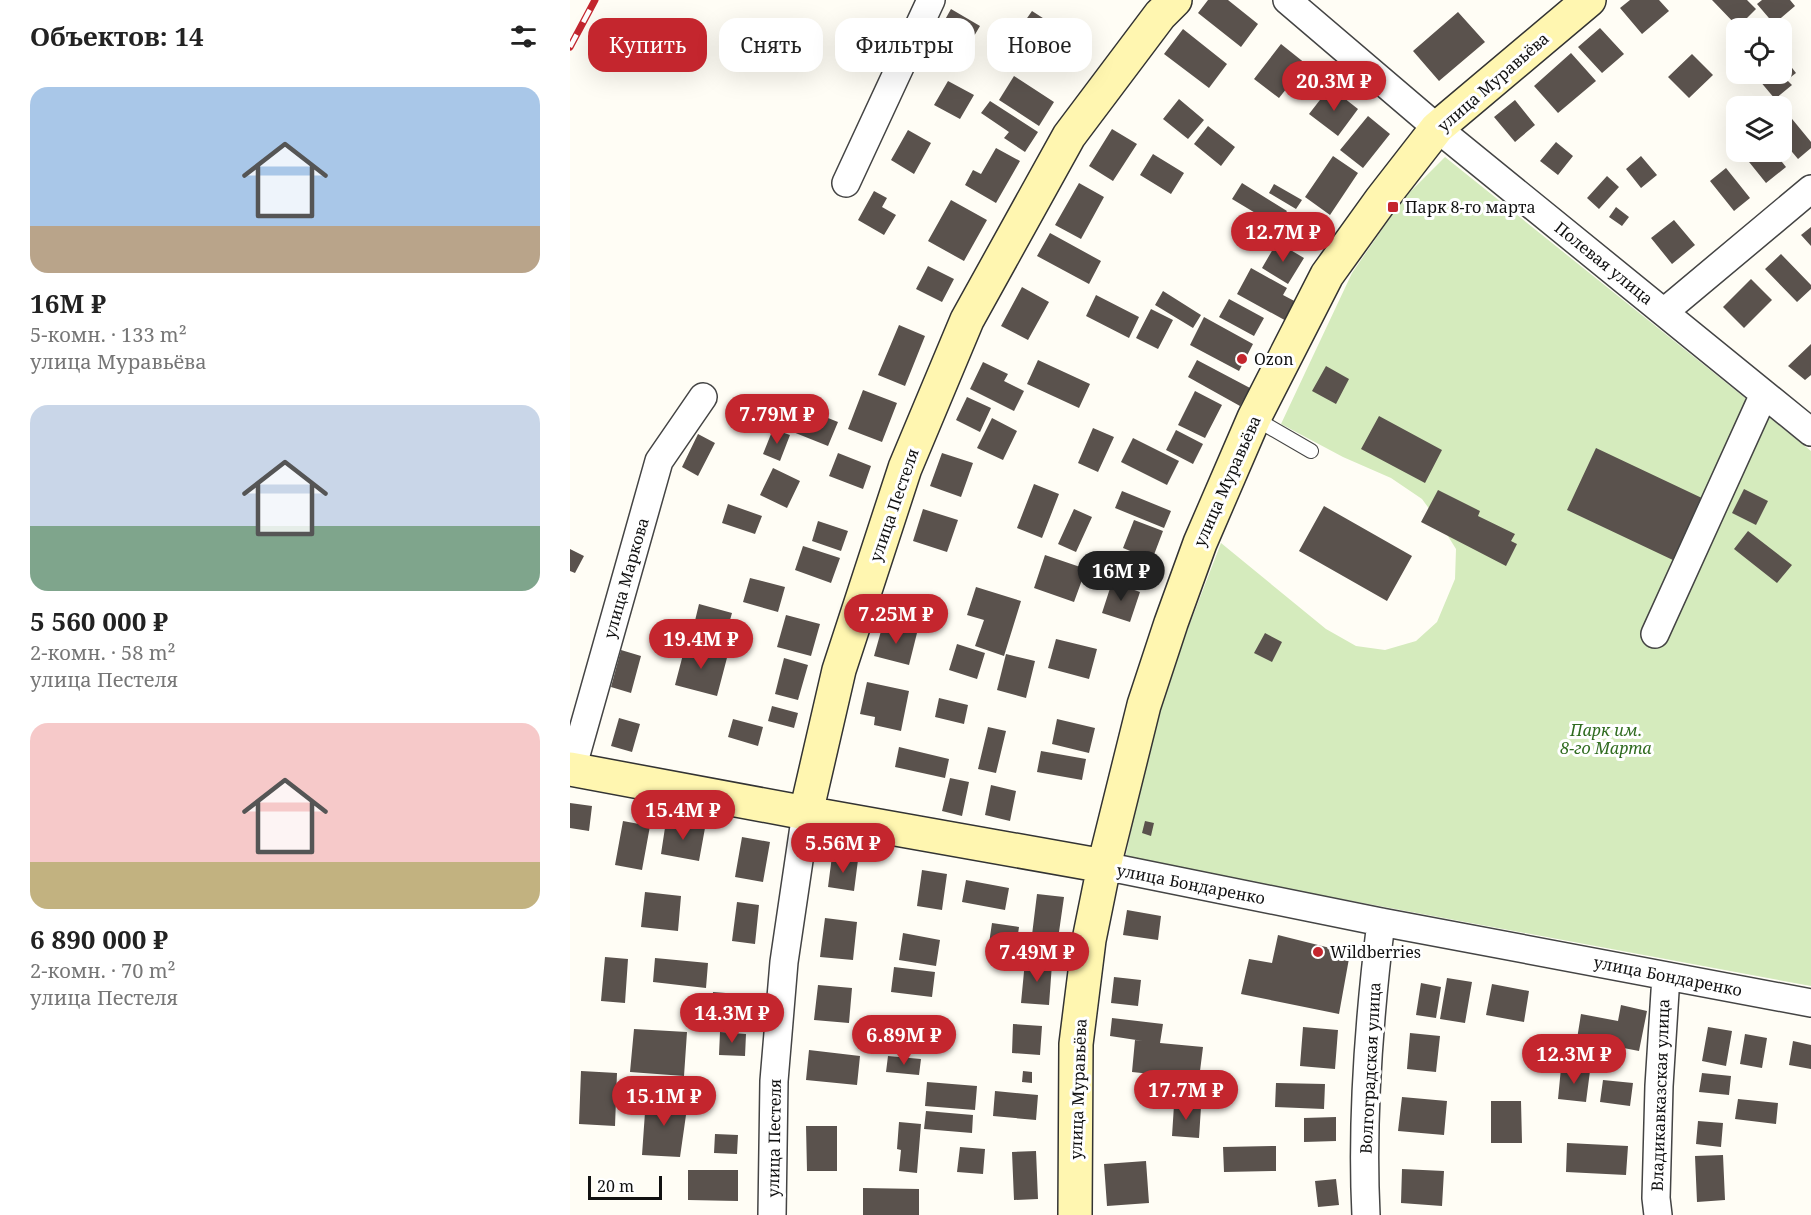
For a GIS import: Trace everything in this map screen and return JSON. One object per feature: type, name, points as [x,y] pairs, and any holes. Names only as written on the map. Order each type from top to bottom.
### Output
[{"type":"street","points":[[846,183],[931,0]]},
{"type":"street","name":"улица Пестеля","points":[[772,1215],[774,1081],[784,962],[806,813],[839,670],[905,468],[967,320],[1068,136],[1160,15],[1175,0]]},
{"type":"street","name":"Полевая улица","points":[[1287,0],[1437,128],[1811,432]]},
{"type":"street","name":"улица Муравьёва","points":[[1075,1215],[1076,1044],[1089,940],[1104,866],[1144,705],[1200,543],[1254,418],[1327,275],[1437,128],[1589,0]]},
{"type":"street","points":[[1665,312],[1811,189]]},
{"type":"street","points":[[1655,634],[1764,394]]},
{"type":"street","name":"улица Маркова","points":[[571,769],[659,461],[703,397]]},
{"type":"street","name":"улица Бондаренко","points":[[571,769],[1104,866],[1381,922],[1811,1003]]},
{"type":"street","name":"Волгоградская улица","points":[[1366,1215],[1364,1179],[1366,1074],[1372,992],[1381,922]]},
{"type":"street","name":"Владикавказская улица","points":[[1658,1215],[1656,1198],[1659,1086],[1666,976]]},
{"type":"lane","points":[[1254,418],[1311,451]]},
{"type":"green space","name":"Парк им. 8-го Марта","points":[[1445,157],[1811,451],[1811,986],[1125,859],[1157,709],[1221,543],[1326,629],[1356,646],[1385,650],[1416,641],[1437,622],[1455,579],[1456,549],[1422,499],[1391,478],[1343,457],[1281,424],[1352,273],[1403,199]]},
{"type":"building","points":[[1208,0],[1228,0],[1258,24],[1241,47],[1198,13]]},
{"type":"building","points":[[1630,0],[1659,0],[1669,11],[1642,34],[1620,8]]},
{"type":"building","points":[[1712,0],[1747,0],[1756,9],[1747,18],[1729,18]]},
{"type":"building","points":[[1762,0],[1790,0],[1795,6],[1781,18],[1769,18],[1757,4]]},
{"type":"building","points":[[951,9],[966,18],[946,18]]},
{"type":"building","points":[[1032,11],[1043,18],[1027,18]]},
{"type":"building","points":[[1458,12],[1485,42],[1439,81],[1413,51]]},
{"type":"building","points":[[975,23],[980,26],[975,34]]},
{"type":"building","points":[[1600,28],[1624,54],[1602,73],[1578,47]]},
{"type":"building","points":[[1183,29],[1227,64],[1209,88],[1164,54]]},
{"type":"building","points":[[1281,44],[1306,64],[1279,98],[1254,79]]},
{"type":"building","points":[[1571,53],[1596,81],[1558,113],[1534,86]]},
{"type":"building","points":[[1692,54],[1713,75],[1689,98],[1668,77]]},
{"type":"building","points":[[1014,76],[1054,102],[1039,126],[999,100]]},
{"type":"building","points":[[948,81],[974,95],[960,119],[934,105]]},
{"type":"building","points":[[1762,84],[1792,85],[1779,96],[1772,96]]},
{"type":"building","points":[[1330,87],[1358,109],[1338,136],[1309,114]]},
{"type":"building","points":[[1179,99],[1204,120],[1188,139],[1163,119]]},
{"type":"building","points":[[1515,100],[1535,125],[1515,142],[1494,117]]},
{"type":"building","points":[[990,101],[1038,132],[1025,152],[1004,138],[1009,132],[981,113]]},
{"type":"building","points":[[1368,116],[1390,134],[1363,168],[1340,150]]},
{"type":"building","points":[[1792,119],[1811,142],[1811,148],[1798,159],[1792,152]]},
{"type":"building","points":[[1208,126],[1235,147],[1221,166],[1194,144]]},
{"type":"building","points":[[1112,129],[1137,144],[1113,181],[1089,166]]},
{"type":"building","points":[[908,130],[931,143],[914,174],[891,160]]},
{"type":"building","points":[[1556,142],[1573,156],[1558,175],[1540,161]]},
{"type":"building","points":[[996,148],[1020,161],[996,203],[965,185],[973,170],[981,174]]},
{"type":"building","points":[[1153,154],[1184,173],[1171,194],[1140,175]]},
{"type":"building","points":[[1333,156],[1358,173],[1330,215],[1305,197]]},
{"type":"building","points":[[1641,156],[1657,175],[1641,188],[1626,169]]},
{"type":"building","points":[[1749,162],[1782,162],[1786,167],[1766,183]]},
{"type":"building","points":[[1726,168],[1750,198],[1734,211],[1710,181]]},
{"type":"building","points":[[1607,176],[1619,187],[1599,209],[1587,198]]},
{"type":"building","points":[[1079,183],[1104,197],[1081,239],[1055,225]]},
{"type":"building","points":[[1242,183],[1287,211],[1277,226],[1232,199]]},
{"type":"building","points":[[1274,184],[1302,200],[1296,209],[1269,193]]},
{"type":"building","points":[[874,191],[887,198],[882,207],[896,215],[884,235],[858,220]]},
{"type":"building","points":[[951,200],[987,220],[964,261],[928,241]]},
{"type":"building","points":[[1616,207],[1629,217],[1622,226],[1609,217]]},
{"type":"building","points":[[1299,213],[1322,228],[1309,250],[1285,235]]},
{"type":"building","points":[[1674,220],[1695,245],[1672,264],[1651,238]]},
{"type":"building","points":[[1811,227],[1811,246],[1801,235]]},
{"type":"building","points":[[1050,233],[1101,261],[1089,284],[1037,256]]},
{"type":"building","points":[[1277,242],[1304,258],[1288,284],[1262,268]]},
{"type":"building","points":[[1781,254],[1811,285],[1811,289],[1797,302],[1765,269]]},
{"type":"building","points":[[928,266],[954,279],[942,302],[916,289]]},
{"type":"building","points":[[1251,268],[1287,288],[1283,295],[1300,304],[1290,323],[1237,294]]},
{"type":"building","points":[[1751,279],[1772,300],[1744,328],[1723,307]]},
{"type":"building","points":[[1022,287],[1049,302],[1028,340],[1001,326]]},
{"type":"building","points":[[1163,291],[1201,315],[1193,328],[1155,305]]},
{"type":"building","points":[[1096,295],[1139,317],[1129,338],[1086,316]]},
{"type":"building","points":[[1229,299],[1264,318],[1254,336],[1219,317]]},
{"type":"building","points":[[1151,309],[1173,320],[1158,349],[1136,338]]},
{"type":"building","points":[[1204,317],[1253,344],[1239,371],[1190,345]]},
{"type":"building","points":[[899,325],[925,336],[905,386],[878,375]]},
{"type":"building","points":[[1811,344],[1811,375],[1805,380],[1788,366]]},
{"type":"building","points":[[1038,360],[1090,384],[1079,408],[1027,384]]},
{"type":"building","points":[[1197,360],[1250,388],[1240,406],[1188,377]]},
{"type":"building","points":[[983,362],[1008,374],[1004,381],[1024,391],[1014,411],[970,389]]},
{"type":"building","points":[[1326,366],[1349,379],[1336,404],[1312,391]]},
{"type":"building","points":[[863,390],[897,403],[882,442],[848,429]]},
{"type":"building","points":[[1195,391],[1222,405],[1205,438],[1178,425]]},
{"type":"building","points":[[967,397],[991,408],[980,432],[956,420]]},
{"type":"building","points":[[803,408],[838,422],[828,446],[793,432]]},
{"type":"building","points":[[1379,416],[1442,450],[1425,483],[1361,449]]},
{"type":"building","points":[[992,418],[1017,431],[1003,460],[977,448]]},
{"type":"building","points":[[1093,428],[1114,437],[1098,472],[1078,463]]},
{"type":"building","points":[[773,429],[790,435],[780,461],[763,454]]},
{"type":"building","points":[[1176,430],[1203,444],[1193,464],[1166,450]]},
{"type":"building","points":[[698,434],[715,443],[698,476],[682,467]]},
{"type":"building","points":[[1133,438],[1179,461],[1167,485],[1121,462]]},
{"type":"building","points":[[1596,448],[1704,499],[1675,561],[1567,510]]},
{"type":"building","points":[[838,453],[871,466],[863,489],[829,476]]},
{"type":"building","points":[[942,453],[973,463],[961,497],[930,486]]},
{"type":"building","points":[[773,468],[800,481],[787,508],[760,495]]},
{"type":"building","points":[[1034,484],[1059,494],[1042,538],[1017,528]]},
{"type":"building","points":[[1744,489],[1768,501],[1756,525],[1732,513]]},
{"type":"building","points":[[1438,490],[1480,511],[1478,516],[1515,534],[1511,541],[1517,544],[1506,566],[1421,522]]},
{"type":"building","points":[[1122,491],[1171,511],[1164,528],[1115,508]]},
{"type":"building","points":[[728,504],[762,516],[755,534],[722,523]]},
{"type":"building","points":[[1324,506],[1412,556],[1387,601],[1299,551]]},
{"type":"building","points":[[923,509],[958,520],[947,552],[913,541]]},
{"type":"building","points":[[1074,509],[1092,517],[1076,552],[1058,544]]},
{"type":"building","points":[[1134,520],[1163,531],[1152,560],[1123,548]]},
{"type":"building","points":[[818,521],[848,531],[841,551],[812,541]]},
{"type":"building","points":[[1748,531],[1792,565],[1777,583],[1734,549]]},
{"type":"building","points":[[803,546],[840,558],[831,583],[795,570]]},
{"type":"building","points":[[570,549],[584,556],[575,573],[570,571]]},
{"type":"building","points":[[1045,555],[1086,569],[1074,602],[1034,588]]},
{"type":"building","points":[[750,578],[785,587],[778,612],[743,602]]},
{"type":"building","points":[[1112,582],[1140,592],[1130,622],[1102,613]]},
{"type":"building","points":[[976,587],[1021,601],[1004,656],[975,646],[984,620],[967,615]]},
{"type":"building","points":[[699,604],[732,613],[725,638],[693,629]]},
{"type":"building","points":[[786,615],[820,624],[811,656],[777,647]]},
{"type":"building","points":[[883,624],[917,633],[909,665],[874,656]]},
{"type":"building","points":[[1265,633],[1282,642],[1272,662],[1254,653]]},
{"type":"building","points":[[1056,639],[1097,649],[1089,679],[1048,668]]},
{"type":"building","points":[[686,643],[728,654],[717,696],[675,685]]},
{"type":"building","points":[[957,644],[985,653],[977,679],[949,670]]},
{"type":"building","points":[[621,650],[641,656],[631,693],[611,687]]},
{"type":"building","points":[[1006,654],[1035,661],[1026,698],[997,690]]},
{"type":"building","points":[[784,658],[808,665],[798,700],[775,694]]},
{"type":"building","points":[[867,682],[909,691],[901,731],[874,725],[875,717],[860,714]]},
{"type":"building","points":[[939,698],[968,705],[964,724],[935,717]]},
{"type":"building","points":[[772,706],[798,713],[794,728],[768,721]]},
{"type":"building","points":[[619,718],[640,724],[632,752],[611,746]]},
{"type":"building","points":[[733,719],[763,727],[758,746],[728,737]]},
{"type":"building","points":[[1057,719],[1095,728],[1089,753],[1052,744]]},
{"type":"building","points":[[988,727],[1006,731],[996,773],[978,769]]},
{"type":"building","points":[[899,747],[949,759],[945,778],[895,767]]},
{"type":"building","points":[[1041,751],[1086,759],[1082,780],[1037,772]]},
{"type":"building","points":[[950,778],[969,782],[962,816],[942,811]]},
{"type":"building","points":[[991,785],[1016,791],[1010,821],[985,815]]},
{"type":"building","points":[[570,803],[592,806],[589,831],[570,828]]},
{"type":"building","points":[[623,821],[650,826],[642,870],[615,865]]},
{"type":"building","points":[[666,821],[705,828],[699,861],[661,854]]},
{"type":"building","points":[[1145,821],[1154,823],[1151,836],[1142,833]]},
{"type":"building","points":[[742,837],[770,842],[763,882],[735,877]]},
{"type":"building","points":[[832,856],[858,860],[854,891],[828,887]]},
{"type":"building","points":[[922,870],[947,874],[942,910],[917,906]]},
{"type":"building","points":[[966,880],[1009,888],[1005,910],[962,902]]},
{"type":"building","points":[[645,892],[681,896],[678,931],[641,927]]},
{"type":"building","points":[[1037,894],[1064,897],[1057,946],[1031,943]]},
{"type":"building","points":[[737,902],[759,905],[755,944],[732,941]]},
{"type":"building","points":[[1127,910],[1161,916],[1158,940],[1123,935]]},
{"type":"building","points":[[825,918],[857,922],[853,960],[820,957]]},
{"type":"building","points":[[992,923],[1019,927],[1015,955],[988,950]]},
{"type":"building","points":[[903,933],[940,940],[936,966],[899,960]]},
{"type":"building","points":[[1278,935],[1350,953],[1339,1014],[1241,994],[1249,959],[1272,963]]},
{"type":"building","points":[[605,957],[628,959],[625,1003],[601,1001]]},
{"type":"building","points":[[655,958],[708,963],[706,988],[653,982]]},
{"type":"building","points":[[1025,961],[1052,964],[1049,1005],[1021,1003]]},
{"type":"building","points":[[894,967],[935,972],[932,997],[891,992]]},
{"type":"building","points":[[1114,977],[1141,980],[1138,1006],[1111,1003]]},
{"type":"building","points":[[1447,978],[1472,982],[1465,1023],[1440,1019]]},
{"type":"building","points":[[1421,983],[1441,987],[1436,1018],[1416,1015]]},
{"type":"building","points":[[1492,984],[1529,991],[1524,1022],[1486,1015]]},
{"type":"building","points":[[818,985],[852,988],[849,1023],[814,1020]]},
{"type":"building","points":[[713,992],[751,995],[749,1018],[712,1015]]},
{"type":"building","points":[[1621,1005],[1647,1011],[1639,1051],[1577,1039],[1581,1014],[1618,1021]]},
{"type":"building","points":[[1112,1018],[1163,1024],[1160,1043],[1203,1047],[1199,1079],[1132,1072],[1135,1040],[1143,1041],[1110,1036]]},
{"type":"building","points":[[1013,1024],[1042,1026],[1040,1055],[1012,1053]]},
{"type":"building","points":[[1303,1027],[1338,1030],[1335,1069],[1300,1066]]},
{"type":"building","points":[[1708,1027],[1732,1031],[1726,1066],[1702,1061]]},
{"type":"building","points":[[634,1029],[687,1032],[684,1076],[630,1072]]},
{"type":"building","points":[[720,1032],[746,1034],[745,1056],[719,1055]]},
{"type":"building","points":[[1410,1033],[1440,1036],[1436,1072],[1407,1069]]},
{"type":"building","points":[[1745,1034],[1767,1038],[1762,1068],[1740,1064]]},
{"type":"building","points":[[1793,1041],[1811,1045],[1811,1069],[1789,1065]]},
{"type":"building","points":[[809,1050],[860,1056],[857,1085],[806,1080]]},
{"type":"building","points":[[888,1056],[921,1059],[919,1075],[886,1072]]},
{"type":"building","points":[[1561,1068],[1590,1071],[1586,1102],[1558,1099]]},
{"type":"building","points":[[581,1071],[617,1073],[615,1126],[579,1124]]},
{"type":"building","points":[[1023,1071],[1032,1072],[1032,1083],[1022,1082]]},
{"type":"building","points":[[1702,1073],[1731,1076],[1729,1095],[1699,1092]]},
{"type":"building","points":[[1603,1080],[1633,1083],[1630,1106],[1600,1102]]},
{"type":"building","points":[[927,1082],[977,1086],[975,1110],[925,1106]]},
{"type":"building","points":[[1276,1083],[1325,1084],[1324,1109],[1275,1107]]},
{"type":"building","points":[[995,1091],[1038,1095],[1036,1120],[993,1116]]},
{"type":"building","points":[[1402,1097],[1447,1101],[1444,1135],[1398,1131]]},
{"type":"building","points":[[646,1098],[688,1101],[680,1157],[642,1155]]},
{"type":"building","points":[[1738,1099],[1778,1103],[1776,1124],[1735,1119]]},
{"type":"building","points":[[1491,1101],[1521,1101],[1522,1143],[1491,1143]]},
{"type":"building","points":[[1174,1105],[1201,1107],[1199,1138],[1172,1136]]},
{"type":"building","points":[[926,1111],[973,1115],[972,1133],[924,1129]]},
{"type":"building","points":[[1336,1117],[1336,1141],[1304,1142],[1304,1118]]},
{"type":"building","points":[[1698,1121],[1723,1123],[1721,1147],[1696,1144]]},
{"type":"building","points":[[899,1122],[921,1124],[917,1173],[899,1171],[901,1150],[897,1149]]},
{"type":"building","points":[[806,1126],[837,1126],[837,1171],[807,1171]]},
{"type":"building","points":[[715,1134],[738,1135],[737,1154],[714,1153]]},
{"type":"building","points":[[1567,1143],[1628,1146],[1626,1175],[1566,1172]]},
{"type":"building","points":[[1276,1146],[1276,1171],[1224,1172],[1223,1147]]},
{"type":"building","points":[[960,1147],[985,1149],[983,1174],[957,1172]]},
{"type":"building","points":[[1036,1151],[1038,1199],[1014,1200],[1012,1152]]},
{"type":"building","points":[[1723,1155],[1725,1200],[1697,1202],[1695,1156]]},
{"type":"building","points":[[1146,1161],[1149,1203],[1107,1206],[1104,1164]]},
{"type":"building","points":[[1402,1169],[1444,1171],[1442,1206],[1401,1203]]},
{"type":"building","points":[[688,1170],[738,1170],[738,1201],[688,1200]]},
{"type":"building","points":[[1336,1179],[1339,1205],[1318,1207],[1315,1181]]},
{"type":"building","points":[[863,1188],[919,1189],[919,1215],[863,1215]]},
{"type":"railway","points":[[570,47],[595,0]]},
{"type":"place","name":"Парк 8-го марта","points":[[1393,207]]},
{"type":"place","name":"Ozon","points":[[1242,359]]},
{"type":"place","name":"Wildberries","points":[[1318,952]]}]
